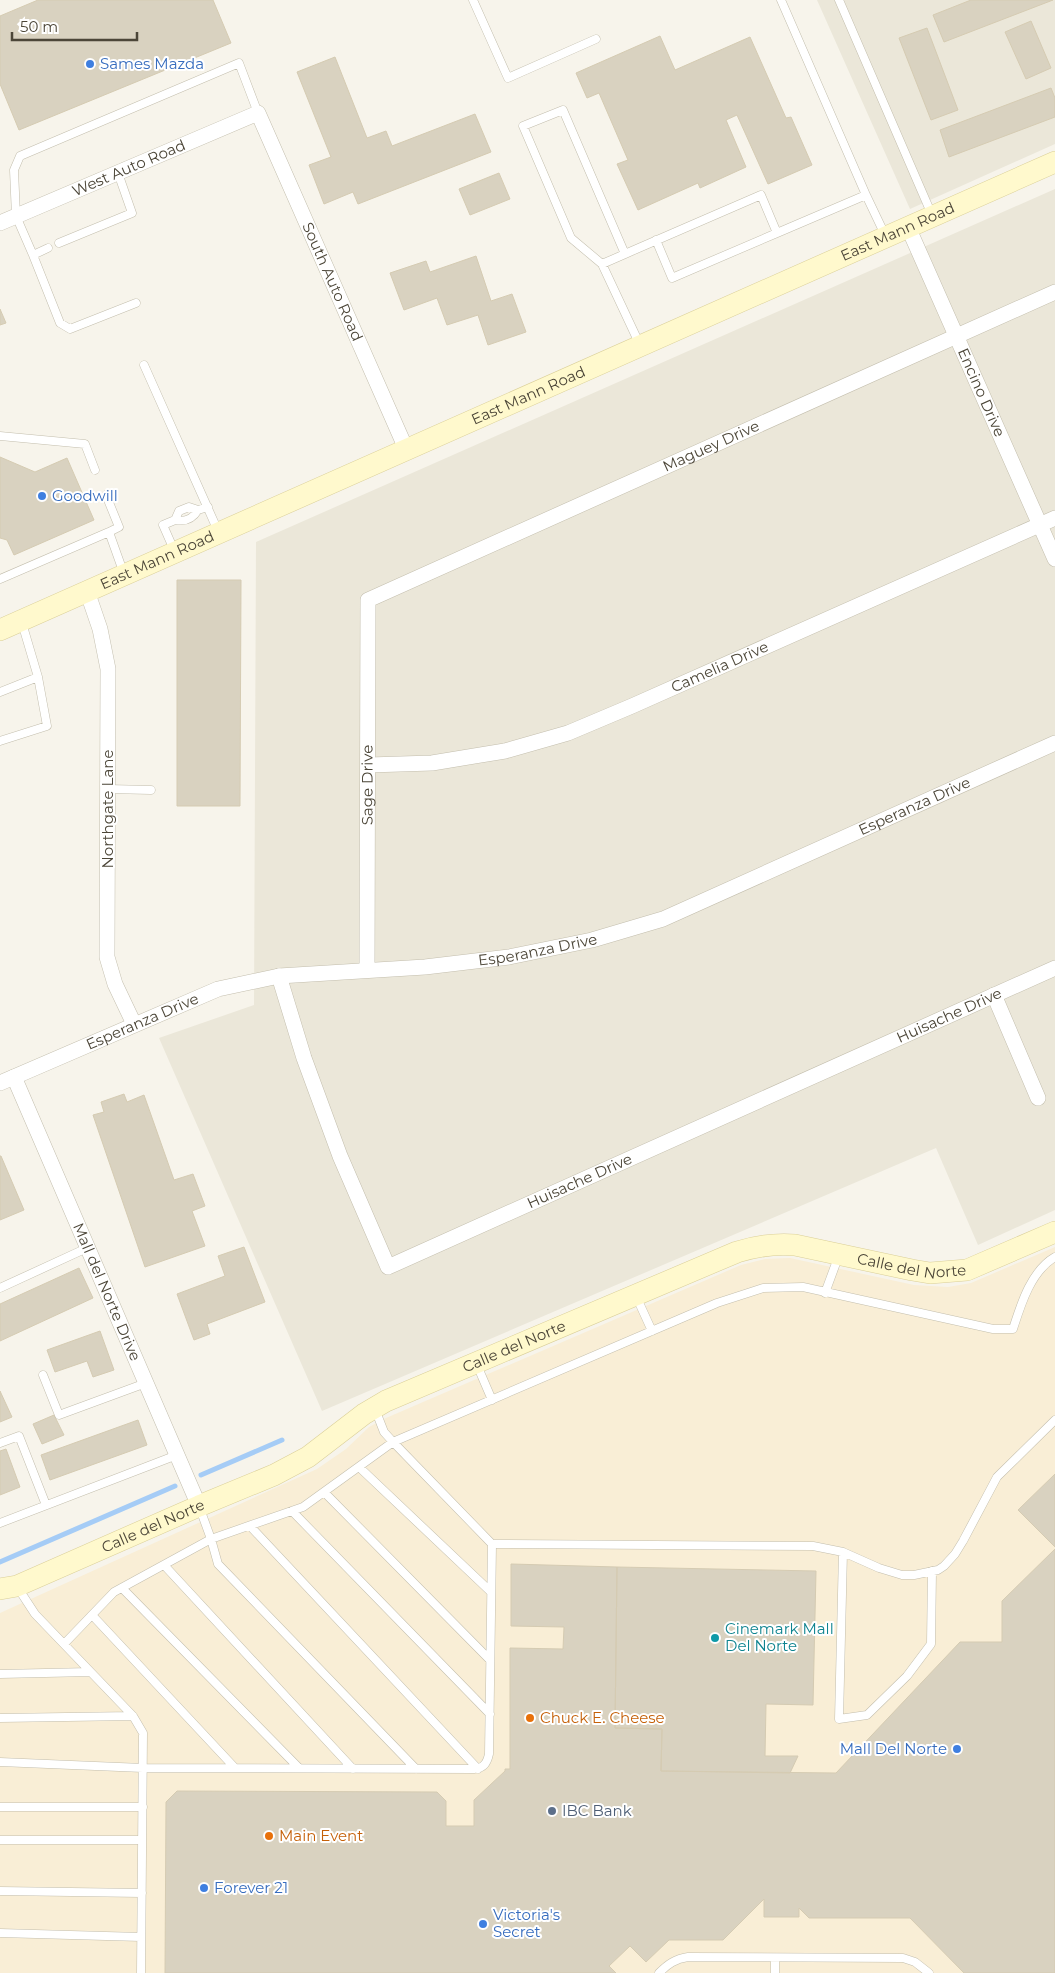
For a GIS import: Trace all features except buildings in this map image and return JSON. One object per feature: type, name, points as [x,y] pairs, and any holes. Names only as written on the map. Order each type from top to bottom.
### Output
[{"type":"street","name":"West Auto Road","points":[[0,223],[258,113]]},
{"type":"street","name":"South Auto Road","points":[[258,113],[407,451]]},
{"type":"street","name":"East Mann Road","points":[[0,630],[1055,162]]},
{"type":"street","name":"Encino Drive","points":[[908,227],[1055,559]]},
{"type":"street","name":"Maguey Drive","points":[[368,600],[1055,292]]},
{"type":"street","name":"Camelia Drive","points":[[368,765],[432,763],[505,751],[568,733],[1055,518]]},
{"type":"street","name":"Northgate Lane","points":[[87,591],[100,629],[108,669],[108,957],[115,984],[134,1024]]},
{"type":"street","name":"Sage Drive","points":[[367,970],[368,600]]},
{"type":"street","name":"Esperanza Drive","points":[[7,1080],[218,989],[279,976],[425,967],[509,957],[592,940],[663,919],[1055,743]]},
{"type":"street","name":"Huisache Drive","points":[[279,976],[304,1058],[340,1156],[388,1267],[1055,968]]},
{"type":"street","points":[[994,995],[1038,1098]]},
{"type":"street","name":"Mall del Norte Drive","points":[[7,1080],[87,1248],[199,1506]]},
{"type":"street","name":"Calle del Norte","points":[[9,1588],[199,1506],[274,1476],[308,1457],[386,1401],[737,1252],[758,1245],[795,1245],[930,1273],[949,1273],[967,1270],[1055,1232]]},
{"type":"street","points":[[0,1606],[9,1588]]},
{"type":"lane","points":[[473,0],[508,78],[596,39]]},
{"type":"lane","points":[[781,0],[886,237]]},
{"type":"lane","points":[[839,0],[932,216]]},
{"type":"lane","points":[[136,303],[70,329],[60,323],[16,216],[14,170],[20,156],[239,63],[258,113]]},
{"type":"lane","points":[[625,254],[563,110],[523,126],[571,238],[602,264],[640,346]]},
{"type":"lane","points":[[59,243],[132,213],[118,173]]},
{"type":"lane","points":[[602,264],[760,195],[777,233]]},
{"type":"lane","points":[[656,240],[672,278],[866,195]]},
{"type":"lane","points":[[33,254],[48,248]]},
{"type":"lane","points":[[144,365],[219,533]]},
{"type":"lane","points":[[0,436],[85,444],[95,470]]},
{"type":"lane","points":[[0,578],[119,527],[106,495]]},
{"type":"lane","points":[[175,552],[163,525],[175,520],[179,511],[189,507],[198,510],[208,507]]},
{"type":"lane","points":[[109,532],[124,575]]},
{"type":"lane","points":[[0,741],[48,726],[38,676],[21,621]]},
{"type":"lane","points":[[0,692],[38,676]]},
{"type":"lane","points":[[108,789],[151,790]]},
{"type":"lane","points":[[0,1288],[87,1248]]},
{"type":"lane","points":[[825,1293],[839,1254]]},
{"type":"lane","points":[[64,1644],[114,1592],[211,1540],[303,1507],[393,1442],[717,1303],[763,1288],[803,1287],[993,1329],[1013,1329],[1021,1304],[1034,1278],[1048,1261],[1055,1257]]},
{"type":"lane","points":[[636,1295],[652,1330]]},
{"type":"lane","points":[[476,1362],[492,1400]]},
{"type":"lane","points":[[42,1375],[59,1415],[146,1383]]},
{"type":"lane","points":[[374,1408],[384,1432],[492,1544],[813,1546],[843,1552],[879,1568],[914,1575],[932,1572],[944,1566],[955,1554],[997,1477],[1055,1420]]},
{"type":"lane","points":[[0,1443],[19,1436],[46,1505]]},
{"type":"lane","points":[[0,1523],[177,1455]]},
{"type":"lane","points":[[359,1467],[490,1592]]},
{"type":"lane","points":[[324,1492],[490,1660]]},
{"type":"lane","points":[[199,1506],[218,1564],[416,1769]]},
{"type":"lane","points":[[292,1511],[490,1714]]},
{"type":"lane","points":[[250,1526],[478,1769]]},
{"type":"lane","points":[[0,1762],[143,1768],[478,1769],[486,1764],[488,1760],[492,1544]]},
{"type":"lane","points":[[843,1552],[839,1719],[867,1715],[907,1676],[931,1644],[932,1572]]},
{"type":"lane","points":[[164,1565],[353,1769]]},
{"type":"lane","points":[[9,1588],[133,1716],[143,1733],[141,1973]]},
{"type":"lane","points":[[122,1588],[299,1768]]},
{"type":"lane","points":[[92,1615],[235,1768]]},
{"type":"lane","points":[[0,1674],[90,1672]]},
{"type":"lane","points":[[0,1718],[133,1716]]},
{"type":"lane","points":[[0,1807],[143,1806]]},
{"type":"lane","points":[[0,1840],[142,1840]]},
{"type":"lane","points":[[0,1891],[142,1893]]},
{"type":"lane","points":[[0,1933],[141,1937]]},
{"type":"lane","points":[[659,1973],[677,1959],[688,1957],[903,1958],[915,1962],[929,1973]]},
{"type":"lane","points":[[774,1973],[775,1958]]},
{"type":"shaded area","points":[[817,0],[1055,0],[1055,144],[910,209]]},
{"type":"shaded area","points":[[1055,189],[1055,1210],[978,1245],[936,1148],[322,1411],[159,1038],[254,1005],[256,542]]},
{"type":"shaded area","points":[[1055,1247],[1055,1973],[0,1973],[0,1613],[317,1469],[346,1449],[369,1427],[386,1418],[741,1265],[765,1259],[790,1258],[914,1285],[948,1287],[971,1283]]},
{"type":"waterway","points":[[201,1475],[282,1440]]},
{"type":"waterway","points":[[0,1562],[175,1486]]},
{"type":"place","name":"Sames Mazda","points":[[90,64]]},
{"type":"place","name":"Goodwill","points":[[42,496]]},
{"type":"place","name":"Cinemark Mall Del Norte","points":[[715,1638]]},
{"type":"place","name":"Chuck E. Cheese","points":[[530,1718]]},
{"type":"place","name":"Mall Del Norte","points":[[957,1749]]},
{"type":"place","name":"IBC Bank","points":[[552,1811]]},
{"type":"place","name":"Main Event","points":[[269,1836]]},
{"type":"place","name":"Forever 21","points":[[204,1888]]},
{"type":"place","name":"Victoria's Secret","points":[[483,1924]]}]
